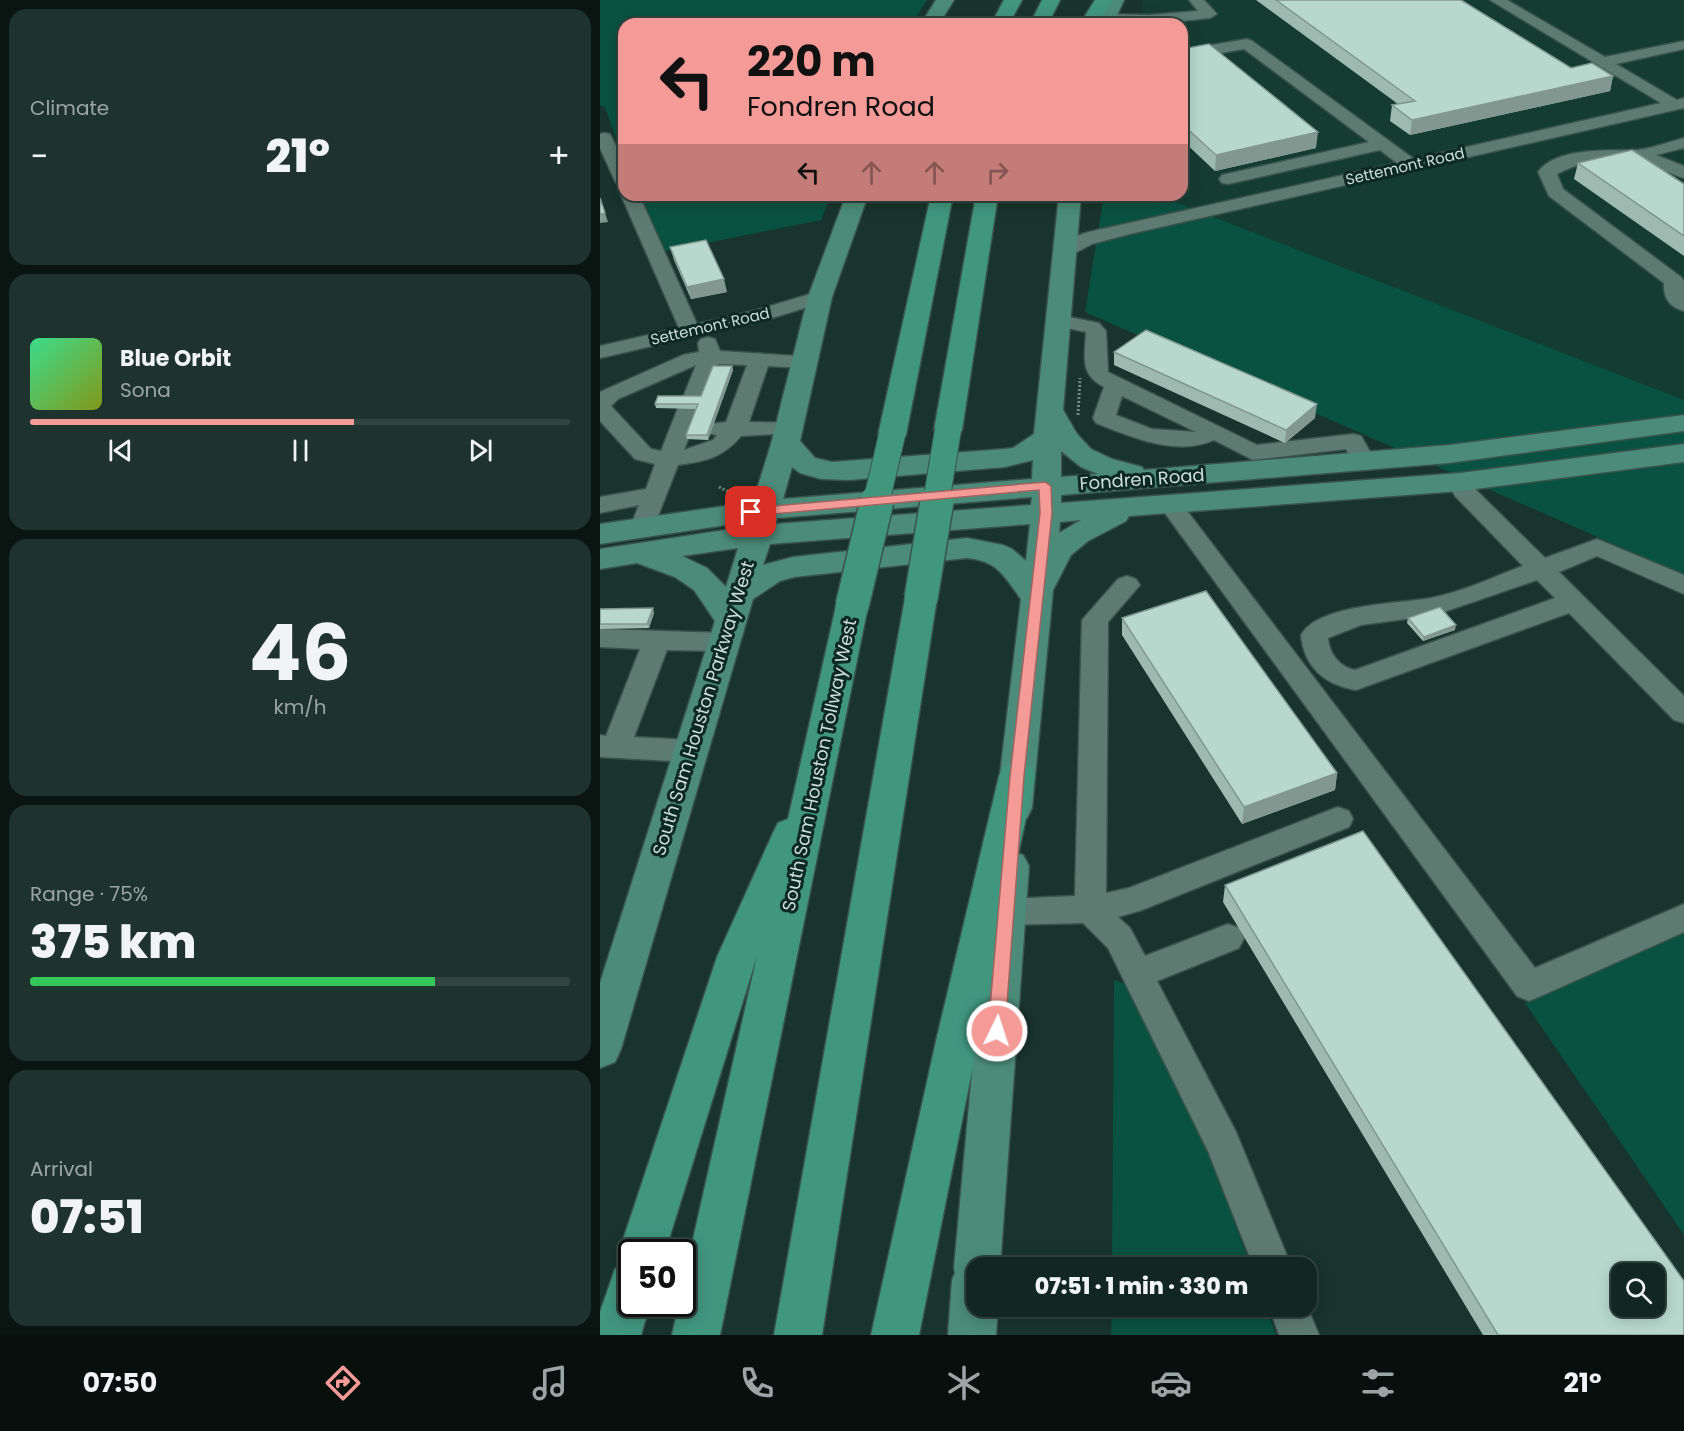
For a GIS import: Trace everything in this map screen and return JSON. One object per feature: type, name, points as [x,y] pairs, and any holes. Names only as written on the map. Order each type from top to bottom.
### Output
[{"type":"highway","points":[[990,18],[998,0]]},
{"type":"highway","points":[[1003,18],[1013,0]]},
{"type":"highway","points":[[1042,18],[1051,0]]},
{"type":"highway","name":"South Sam Houston Tollway West","points":[[696,1335],[941,201]]},
{"type":"highway","points":[[798,1335],[986,201]]},
{"type":"highway","points":[[974,268],[1000,201]]},
{"type":"highway","points":[[646,1239],[737,957],[759,902],[800,815],[824,747]]},
{"type":"highway","points":[[895,1335],[957,1041],[1017,776]]},
{"type":"highway","points":[[616,1335],[622,1317]]},
{"type":"main road","points":[[934,18],[945,0]]},
{"type":"main road","points":[[1105,14],[1115,0]]},
{"type":"main road","name":"South Sam Houston Parkway West","points":[[600,1049],[786,436],[820,297],[855,201]]},
{"type":"main road","points":[[979,1257],[1017,776],[1046,499],[1047,438],[1069,204]]},
{"type":"main road","points":[[1050,410],[1061,435],[1081,456],[1113,469],[1158,478]]},
{"type":"main road","name":"Fondren Road","points":[[600,534],[639,540],[759,523],[1046,499],[1254,462],[1364,462],[1449,454],[1684,423]]},
{"type":"main road","points":[[682,522],[750,487],[786,436],[805,464],[831,471],[1005,458],[1022,454],[1047,438]]},
{"type":"main road","name":"Fondren Road","points":[[1046,499],[1136,507],[1460,482],[1684,453]]},
{"type":"main road","points":[[1449,454],[1460,482]]},
{"type":"main road","points":[[1036,597],[1058,550],[1077,534],[1115,514],[1136,507]]},
{"type":"main road","name":"Fondren Road","points":[[600,559],[682,522],[759,523]]},
{"type":"main road","points":[[639,540],[704,579],[717,594],[730,618],[770,574],[793,567],[967,548],[987,549],[1004,556],[1036,597]]},
{"type":"main road","points":[[972,1335],[973,1317]]},
{"type":"street","points":[[1196,0],[1217,22],[1411,165]]},
{"type":"street","points":[[1497,0],[1652,91],[1680,104]]},
{"type":"street","points":[[1105,14],[1130,18]]},
{"type":"street","points":[[1188,22],[1217,22]]},
{"type":"street","points":[[1188,54],[1247,44]]},
{"type":"street","points":[[1603,62],[1683,45]]},
{"type":"street","points":[[1630,97],[1652,91]]},
{"type":"street","name":"Settemont Road","points":[[1066,250],[1085,240],[1127,230],[1680,104]]},
{"type":"street","points":[[604,138],[618,168]]},
{"type":"street","points":[[1684,144],[1637,155],[1600,154],[1565,161],[1547,172],[1555,192],[1674,281],[1673,295],[1684,305]]},
{"type":"street","points":[[1228,179],[1389,148],[1416,146]]},
{"type":"street","points":[[1637,155],[1684,173]]},
{"type":"street","points":[[633,201],[682,315],[698,329],[710,357],[721,445],[698,455],[668,460],[643,453],[600,406],[610,394],[690,358],[710,357]]},
{"type":"street","name":"Settemont Road","points":[[1069,204],[1079,223],[1094,229],[1127,230]]},
{"type":"street","name":"Settemont Road","points":[[600,352],[762,315],[820,297]]},
{"type":"street","points":[[1059,321],[1092,327],[1096,331],[1096,370],[1099,376],[1214,432],[1254,462]]},
{"type":"street","points":[[710,357],[716,402]]},
{"type":"street","points":[[639,540],[668,460],[716,402],[804,362]]},
{"type":"street","points":[[1115,385],[1104,418],[1148,436],[1196,440],[1214,432]]},
{"type":"street","points":[[716,402],[786,436]]},
{"type":"street","points":[[1460,482],[1463,491],[1684,713]]},
{"type":"street","points":[[600,505],[656,494]]},
{"type":"street","points":[[1170,504],[1529,986],[1684,917]]},
{"type":"street","points":[[1574,601],[1356,680],[1342,680],[1332,673],[1314,648],[1314,634],[1321,629],[1349,619],[1435,606],[1542,569],[1597,547],[1684,585]]},
{"type":"street","points":[[1127,585],[1095,620],[1090,909],[1119,938],[1223,1144],[1269,1257]]},
{"type":"street","points":[[600,638],[657,640],[730,618]]},
{"type":"street","points":[[657,640],[608,747],[690,751]]},
{"type":"street","points":[[1285,658],[1314,648]]},
{"type":"street","points":[[1006,912],[1090,909],[1131,901],[1338,819]]},
{"type":"street","points":[[1137,974],[1228,938]]},
{"type":"street","points":[[1292,1317],[1299,1335]]},
{"type":"path","points":[[719,487],[729,492]]},
{"type":"shaded area","points":[[600,0],[927,0],[916,18],[618,18],[618,145],[605,107],[600,105]]},
{"type":"shaded area","points":[[1143,0],[1680,0],[1684,2],[1684,400],[1172,201],[1188,201],[1188,18],[1139,18]]},
{"type":"shaded area","points":[[638,201],[829,201],[821,220],[656,253]]},
{"type":"shaded area","points":[[1103,201],[1172,201],[1684,400],[1684,575],[1085,312]]},
{"type":"shaded area","points":[[1684,933],[1684,1235],[1525,1003]]},
{"type":"shaded area","points":[[1114,980],[1150,992],[1247,1257],[1112,1257]]},
{"type":"shaded area","points":[[1112,1317],[1270,1317],[1276,1335],[1111,1335]]},
{"type":"building","points":[[1276,0],[1461,0],[1571,68],[1592,63],[1613,76],[1412,120],[1392,105],[1415,101]]},
{"type":"building","points":[[1209,44],[1318,132],[1216,155],[1188,129],[1188,48]]},
{"type":"building","points":[[1632,150],[1684,184],[1684,236],[1578,163]]},
{"type":"building","points":[[600,198],[605,213],[600,214]]},
{"type":"building","points":[[706,240],[724,279],[687,287],[670,247]]},
{"type":"building","points":[[1146,330],[1317,404],[1286,430],[1114,352]]},
{"type":"building","points":[[713,366],[732,366],[707,435],[686,435],[698,404],[655,404],[658,396],[701,396]]},
{"type":"building","points":[[1206,591],[1337,773],[1244,807],[1122,618]]},
{"type":"building","points":[[1440,607],[1456,625],[1424,637],[1408,618]]},
{"type":"building","points":[[653,608],[647,624],[600,624],[600,609]]},
{"type":"building","points":[[1363,831],[1684,1281],[1684,1335],[1498,1335],[1225,885]]},
{"type":"route","points":[[751,512],[1045,486],[1046,513],[1017,776],[997,1031]]}]
